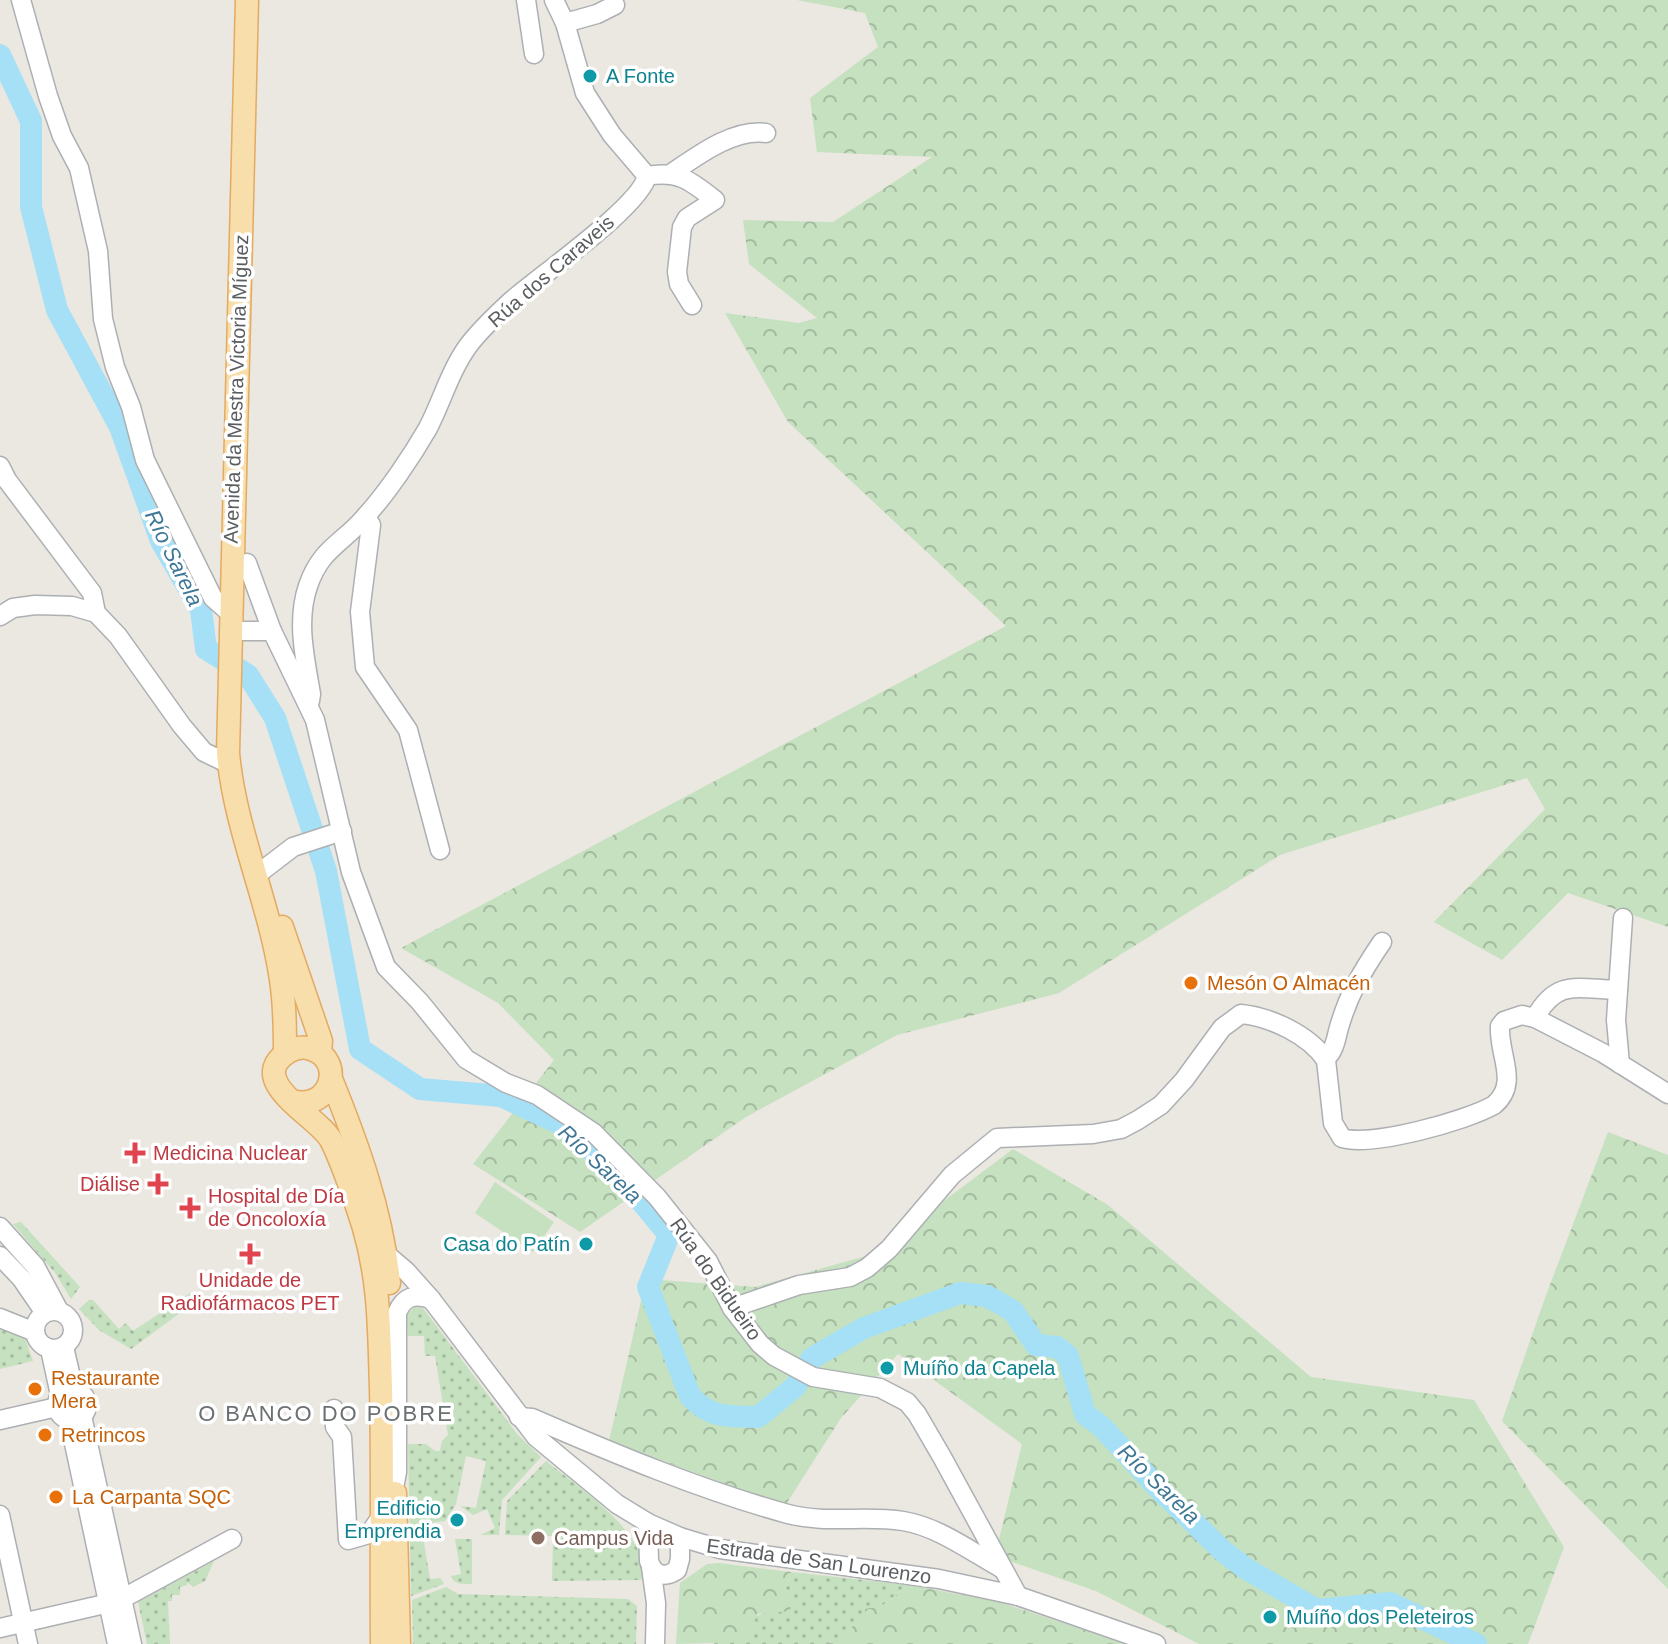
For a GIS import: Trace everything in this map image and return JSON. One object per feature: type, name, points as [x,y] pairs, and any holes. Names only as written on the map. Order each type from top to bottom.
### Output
[{"type":"main road","name":"Avenida da Mestra Victoria Míguez","points":[[247,0],[228,679],[230,771],[241,832],[281,978],[285,1054]]},
{"type":"main road","name":"Avenida da Mestra Victoria Míguez","points":[[230,771],[321,1041],[320,1053]]},
{"type":"main road","points":[[382,1644],[381,1517],[384,1296],[386,1253],[356,1142],[331,1079],[330,1069],[320,1053],[306,1048],[291,1050],[277,1066],[275,1082],[284,1096],[330,1137],[384,1296],[395,1483],[399,1644]]},
{"type":"main road","points":[[292,1101],[309,1103],[317,1100],[331,1079]]},
{"type":"street","points":[[21,0],[48,96],[62,136],[79,168],[98,251],[103,319],[145,460],[230,629],[272,631]]},
{"type":"street","points":[[526,0],[534,54]]},
{"type":"street","points":[[554,0],[565,23],[585,93],[612,135],[647,176],[672,173],[716,146],[749,134],[766,133]]},
{"type":"street","points":[[565,23],[615,5]]},
{"type":"street","points":[[672,173],[715,200],[687,218],[682,227],[677,272],[679,284],[692,305]]},
{"type":"street","name":"Rúa dos Caraveis","points":[[337,832],[327,759],[308,706],[311,694],[302,608],[316,564],[366,516],[427,428],[469,344],[509,303],[612,218],[639,191],[647,176]]},
{"type":"street","points":[[0,466],[7,480],[92,593],[96,613]]},
{"type":"street","points":[[366,516],[371,525],[360,612],[365,667],[408,730],[440,850]]},
{"type":"street","points":[[247,563],[272,631],[308,706]]},
{"type":"street","points":[[0,616],[13,608],[35,605],[72,606],[96,613],[118,636],[204,752],[230,771]]},
{"type":"street","points":[[263,870],[293,847],[337,832]]},
{"type":"street","name":"Rúa do Bidueiro","points":[[337,832],[386,967],[420,1002],[466,1059],[506,1083],[537,1095],[594,1133],[657,1197],[708,1261],[732,1308],[760,1344],[806,1373],[880,1388],[907,1402],[942,1457],[1018,1596]]},
{"type":"street","points":[[1620,1064],[1616,1020],[1623,918]]},
{"type":"street","points":[[1325,1059],[1330,1055],[1337,1037],[1346,1000],[1382,942]]},
{"type":"street","points":[[1535,1018],[1545,1000],[1560,990],[1618,990]]},
{"type":"street","points":[[732,1308],[799,1285],[850,1277],[867,1268],[889,1249],[952,1175],[997,1138],[1093,1134],[1121,1129],[1138,1120],[1161,1105],[1184,1080],[1222,1028],[1241,1014],[1269,1020],[1315,1046],[1325,1059],[1337,1131],[1342,1138],[1364,1142],[1453,1120],[1494,1105],[1501,1099],[1507,1084],[1500,1026],[1522,1015],[1535,1018],[1668,1094]]},
{"type":"street","points":[[330,1137],[349,1163],[375,1243],[431,1299]]},
{"type":"street","points":[[371,1192],[393,1239],[431,1299]]},
{"type":"street","points":[[0,1227],[35,1266],[52,1312]]},
{"type":"street","points":[[0,1256],[52,1312],[69,1317],[73,1328],[72,1338],[57,1348],[39,1343],[35,1332],[37,1321],[52,1312]]},
{"type":"street","points":[[395,1483],[397,1313],[401,1303],[411,1297],[431,1299]]},
{"type":"street","name":"Estrada de San Lourenzo","points":[[431,1299],[519,1417],[559,1457],[617,1504],[648,1523],[709,1547],[939,1579],[1018,1596],[1156,1644]]},
{"type":"street","points":[[0,1318],[35,1332]]},
{"type":"street","points":[[57,1348],[115,1602],[132,1644]]},
{"type":"street","points":[[0,1420],[68,1406]]},
{"type":"street","points":[[334,1409],[335,1427],[342,1437],[348,1540],[373,1531],[381,1517]]},
{"type":"street","points":[[519,1417],[532,1418],[675,1475],[790,1514],[820,1519],[917,1524],[1001,1568]]},
{"type":"street","points":[[648,1523],[656,1603],[655,1644]]},
{"type":"street","points":[[1,1524],[28,1644]]},
{"type":"street","points":[[656,1603],[680,1559],[680,1537]]},
{"type":"street","points":[[0,1628],[115,1602],[232,1539]]},
{"type":"street","points":[[356,1539],[369,1544],[372,1549],[381,1587]]},
{"type":"street","points":[[651,1567],[660,1575],[674,1572],[709,1547]]},
{"type":"street","points":[[115,1602],[117,1644]]},
{"type":"green space","points":[[797,0],[1668,0],[1668,927],[1568,893],[1502,960],[1434,922],[1545,809],[1527,778],[1280,855],[1059,993],[897,1035],[746,1117],[580,1232],[473,1164],[554,1060],[498,1003],[401,948],[1006,626],[788,422],[725,313],[799,323],[817,318],[749,264],[743,220],[833,222],[932,157],[817,152],[810,98],[878,47],[865,13]]},
{"type":"green space","points":[[1608,1132],[1668,1155],[1668,1589],[1502,1421]]},
{"type":"green space","points":[[1013,1149],[1108,1205],[1311,1377],[1474,1400],[1564,1547],[1528,1644],[1199,1644],[1096,1591],[995,1556],[1022,1444],[898,1354],[841,1418],[785,1506],[609,1441],[646,1279],[755,1287],[873,1254]]},
{"type":"green space","points":[[495,1182],[554,1222],[533,1252],[475,1213]]},
{"type":"green space","points":[[21,1222],[80,1287],[71,1299],[56,1274],[13,1224]]},
{"type":"green space","points":[[190,1293],[195,1302],[131,1349],[99,1330],[79,1309],[93,1300],[119,1329],[126,1323],[133,1331]]},
{"type":"green space","points":[[415,1307],[423,1308],[517,1434],[541,1457],[502,1500],[499,1535],[480,1535],[495,1528],[487,1509],[473,1515],[460,1506],[476,1508],[486,1461],[466,1456],[456,1504],[445,1521],[421,1524],[430,1579],[440,1578],[444,1584],[411,1596],[408,1444],[426,1444],[440,1451],[442,1441],[448,1435],[435,1356],[425,1356],[424,1336],[408,1336],[407,1315]]},
{"type":"green space","points":[[0,1327],[25,1338],[33,1361],[0,1369]]},
{"type":"green space","points":[[546,1461],[592,1497],[625,1530],[636,1546],[642,1563],[641,1580],[552,1581],[553,1536],[505,1535],[507,1501]]},
{"type":"green space","points":[[455,1539],[472,1539],[472,1584],[462,1584],[452,1579],[451,1576],[461,1574]]},
{"type":"green space","points":[[214,1561],[205,1581],[193,1587],[187,1582],[187,1585],[180,1587],[180,1595],[172,1595],[172,1601],[168,1601],[170,1644],[147,1644],[138,1602]]},
{"type":"green space","points":[[707,1564],[791,1572],[785,1588],[792,1599],[790,1611],[758,1614],[744,1642],[676,1644],[680,1583]]},
{"type":"green space","points":[[791,1572],[909,1585],[855,1623],[846,1638],[834,1639],[828,1644],[713,1644],[739,1625],[792,1599],[785,1588]]},
{"type":"green space","points":[[909,1585],[999,1602],[1127,1644],[828,1644],[833,1639],[846,1638],[855,1622],[866,1618],[865,1609],[882,1606]]},
{"type":"green space","points":[[446,1587],[458,1594],[628,1599],[637,1606],[636,1644],[413,1644],[412,1600]]},
{"type":"waterway","name":"Río Sarela","points":[[0,55],[31,121],[31,207],[57,310],[120,427],[161,541],[201,610],[206,649],[248,675],[275,718],[326,871],[360,1049],[420,1089],[501,1096],[561,1124],[622,1178],[669,1235],[648,1287],[690,1396],[705,1409],[721,1415],[758,1417],[795,1387],[812,1358],[864,1328],[960,1293],[987,1296],[1013,1311],[1036,1345],[1057,1347],[1068,1356],[1085,1414],[1102,1427],[1159,1489],[1223,1551],[1245,1568],[1317,1610],[1390,1603],[1476,1644]]},
{"type":"place","name":"A Fonte","points":[[590,76]]},
{"type":"place","name":"Mesón O Almacén","points":[[1191,983]]},
{"type":"place","name":"Medicina Nuclear","points":[[135,1153]]},
{"type":"place","name":"Diálise","points":[[158,1184]]},
{"type":"place","name":"Hospital de Día de Oncoloxía","points":[[190,1208]]},
{"type":"place","name":"Casa do Patín","points":[[586,1244]]},
{"type":"place","name":"Unidade de Radiofármacos PET","points":[[250,1254]]},
{"type":"place","name":"Muíño da Capela","points":[[887,1368]]},
{"type":"place","name":"Restaurante Mera","points":[[35,1389]]},
{"type":"place","name":"Retrincos","points":[[45,1435]]},
{"type":"place","name":"La Carpanta SQC","points":[[56,1497]]},
{"type":"place","name":"Edificio Emprendia","points":[[457,1520]]},
{"type":"place","name":"Campus Vida","points":[[538,1538]]},
{"type":"place","name":"Muíño dos Peleteiros","points":[[1270,1617]]},
{"type":"district","name":"O BANCO DO POBRE","points":[[326,1413]]}]
